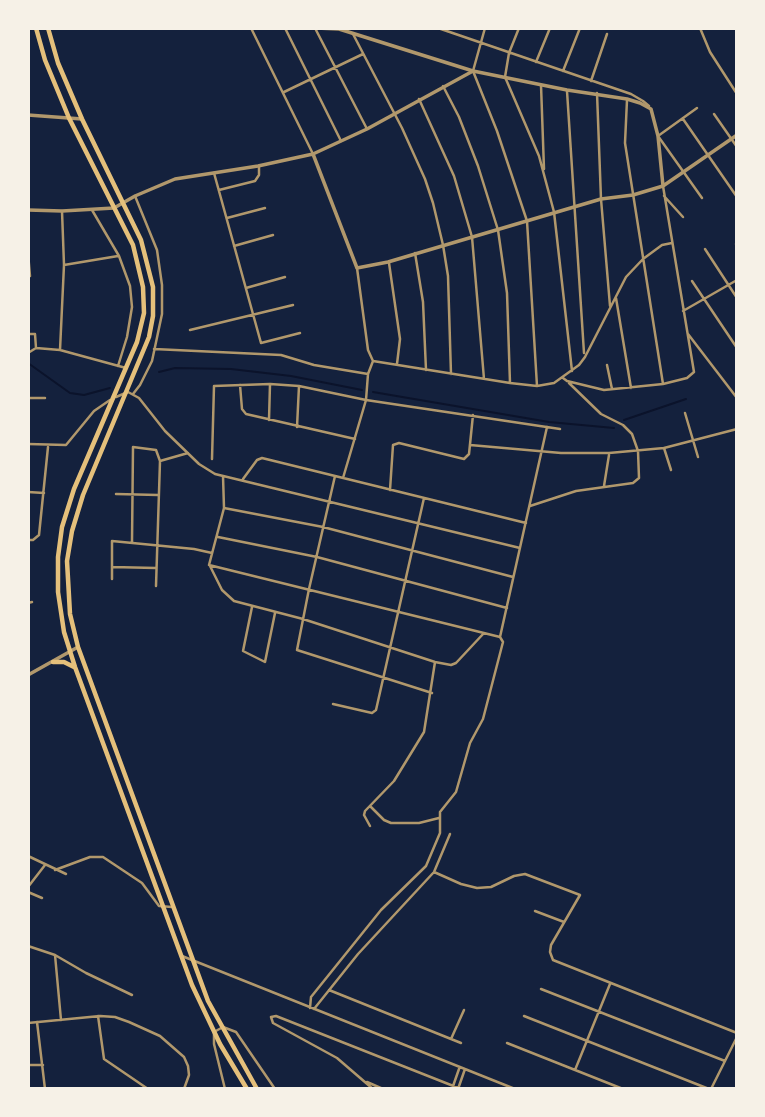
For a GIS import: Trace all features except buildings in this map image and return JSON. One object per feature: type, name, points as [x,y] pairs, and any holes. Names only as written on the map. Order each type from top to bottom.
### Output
[{"type":"highway","points":[[36,28],[45,60],[69,118],[133,245],[144,287],[144,313],[137,342],[74,488],[62,527],[58,557],[58,592],[64,632],[182,956],[214,1031],[247,1089]]},
{"type":"highway","points":[[48,28],[58,63],[82,119],[141,240],[153,287],[153,316],[149,337],[130,393],[83,495],[72,531],[67,561],[67,594],[78,647],[192,961],[221,1028],[257,1089]]},
{"type":"highway","points":[[52,662],[64,662],[75,667]]},
{"type":"street","points":[[251,28],[313,155],[357,268],[368,351],[373,360],[366,400],[343,478]]},
{"type":"street","points":[[285,28],[341,141]]},
{"type":"street","points":[[367,129],[316,28],[339,29],[473,71],[627,99],[651,109]]},
{"type":"street","points":[[438,28],[631,94],[651,109],[658,136],[664,196],[694,372],[687,378],[663,384],[604,390],[567,381]]},
{"type":"street","points":[[485,28],[473,71],[497,131],[527,221],[537,386]]},
{"type":"street","points":[[519,28],[509,53],[505,77],[522,113],[554,212],[572,370]]},
{"type":"street","points":[[536,62],[550,28]]},
{"type":"street","points":[[563,71],[580,28]]},
{"type":"street","points":[[700,28],[710,52],[737,94]]},
{"type":"street","points":[[353,34],[425,179],[443,245],[448,276],[451,374]]},
{"type":"street","points":[[591,81],[607,34]]},
{"type":"street","points":[[283,93],[363,54]]},
{"type":"street","points":[[28,210],[114,208],[175,179],[313,155],[394,115],[473,71]]},
{"type":"street","points":[[541,85],[545,164],[543,172]]},
{"type":"street","points":[[443,86],[459,117],[478,166],[498,230],[507,293],[510,383]]},
{"type":"street","points":[[567,90],[584,357]]},
{"type":"street","points":[[597,93],[601,199],[610,306]]},
{"type":"street","points":[[419,99],[454,176],[472,237],[484,379]]},
{"type":"street","points":[[627,99],[625,143],[663,384]]},
{"type":"street","points":[[658,136],[697,108]]},
{"type":"street","points":[[714,114],[737,146]]},
{"type":"street","points":[[28,115],[82,119]]},
{"type":"street","points":[[682,118],[737,197]]},
{"type":"street","points":[[357,268],[388,262],[601,199],[633,195],[663,186],[737,135]]},
{"type":"street","points":[[658,136],[702,198]]},
{"type":"street","points":[[219,190],[255,181],[259,175],[258,166]]},
{"type":"street","points":[[214,173],[261,343],[300,333]]},
{"type":"street","points":[[28,444],[66,445],[94,411],[115,397],[130,393],[152,361],[162,314],[162,285],[158,250],[135,196]]},
{"type":"street","points":[[664,196],[683,217]]},
{"type":"street","points":[[227,218],[265,208]]},
{"type":"street","points":[[92,210],[119,256],[130,286],[132,307],[118,366]]},
{"type":"street","points":[[60,350],[64,265],[62,211]]},
{"type":"street","points":[[234,246],[273,235]]},
{"type":"street","points":[[373,360],[510,383],[537,386],[554,383],[563,378],[584,357],[626,278],[643,259],[662,245],[672,243]]},
{"type":"street","points":[[705,249],[737,298]]},
{"type":"street","points":[[28,253],[30,276]]},
{"type":"street","points":[[415,253],[423,302],[426,370]]},
{"type":"street","points":[[64,265],[119,256]]},
{"type":"street","points":[[388,262],[400,339],[397,364]]},
{"type":"street","points":[[246,288],[285,277]]},
{"type":"street","points":[[683,311],[737,280]]},
{"type":"street","points":[[692,281],[737,348]]},
{"type":"street","points":[[616,297],[631,388]]},
{"type":"street","points":[[190,330],[293,305]]},
{"type":"street","points":[[686,331],[737,398]]},
{"type":"street","points":[[28,334],[35,334],[36,348]]},
{"type":"street","points":[[28,353],[36,348],[60,350],[127,368]]},
{"type":"street","points":[[154,349],[281,355],[314,365],[369,374]]},
{"type":"street","points":[[607,365],[612,389]]},
{"type":"street","points":[[530,506],[576,491],[637,481],[638,451],[628,429],[601,414],[563,378]]},
{"type":"street","points":[[269,419],[270,384]]},
{"type":"street","points":[[240,385],[244,412],[355,439]]},
{"type":"street","points":[[212,458],[214,386],[299,386],[366,400],[561,429]]},
{"type":"street","points":[[298,427],[299,386]]},
{"type":"street","points":[[130,393],[139,398],[164,431],[199,464],[215,474],[521,548]]},
{"type":"street","points":[[28,398],[45,398]]},
{"type":"street","points":[[685,413],[698,457]]},
{"type":"street","points":[[390,490],[392,450],[395,444],[463,459],[469,454],[473,415]]},
{"type":"street","points":[[312,1009],[311,998],[381,911],[426,866],[440,833],[439,818],[443,808],[456,792],[470,743],[483,719],[503,642],[500,637],[547,427]]},
{"type":"street","points":[[470,445],[542,452],[609,453],[664,448],[737,429]]},
{"type":"street","points":[[28,546],[28,540],[39,535],[48,446]]},
{"type":"street","points":[[132,543],[133,447],[156,450],[160,461],[156,586]]},
{"type":"street","points":[[664,448],[671,470]]},
{"type":"street","points":[[160,461],[188,453]]},
{"type":"street","points":[[604,486],[609,453]]},
{"type":"street","points":[[242,480],[257,460],[262,458],[526,523]]},
{"type":"street","points":[[223,475],[224,508],[209,565],[222,590],[234,601],[303,619],[451,665],[484,633]]},
{"type":"street","points":[[335,476],[297,650],[432,693]]},
{"type":"street","points":[[28,492],[44,493]]},
{"type":"street","points":[[117,494],[158,495]]},
{"type":"street","points":[[333,705],[374,713],[380,702],[424,498]]},
{"type":"street","points":[[224,508],[323,527],[514,578]]},
{"type":"street","points":[[217,537],[317,557],[507,608]]},
{"type":"street","points":[[112,579],[113,541],[212,553]]},
{"type":"street","points":[[209,565],[500,637]]},
{"type":"street","points":[[112,567],[156,568]]},
{"type":"street","points":[[252,607],[243,651],[265,662],[275,613]]},
{"type":"street","points":[[28,675],[78,647]]},
{"type":"street","points":[[370,826],[364,813],[394,781],[418,742],[427,720],[435,662]]},
{"type":"street","points":[[370,806],[391,823],[419,823],[439,818]]},
{"type":"street","points":[[312,1009],[358,954],[434,872],[450,834]]},
{"type":"street","points":[[28,856],[66,874]]},
{"type":"street","points":[[55,870],[90,857],[103,857],[149,890],[159,906],[174,906]]},
{"type":"street","points":[[28,887],[45,865]]},
{"type":"street","points":[[434,872],[477,888],[491,887],[514,876],[534,875],[580,895],[550,949],[553,960],[737,1035],[710,1089],[524,1016]]},
{"type":"street","points":[[28,892],[42,898]]},
{"type":"street","points":[[535,911],[564,922]]},
{"type":"street","points":[[28,946],[55,955],[132,995]]},
{"type":"street","points":[[55,955],[61,1020]]},
{"type":"street","points":[[182,956],[515,1089]]},
{"type":"street","points":[[575,1070],[610,984]]},
{"type":"street","points":[[541,989],[725,1061]]},
{"type":"street","points":[[329,990],[461,1043]]},
{"type":"street","points":[[451,1039],[464,1010]]},
{"type":"street","points":[[99,1016],[104,1059],[148,1089]]},
{"type":"street","points":[[28,1023],[99,1016],[115,1017],[129,1022],[160,1036],[175,1047],[188,1066],[188,1083],[184,1089]]},
{"type":"street","points":[[373,1089],[337,1058],[273,1023],[271,1017],[275,1016],[459,1089],[465,1069]]},
{"type":"street","points":[[37,1022],[46,1089]]},
{"type":"street","points":[[225,1089],[215,1056],[214,1031],[226,1027],[236,1032],[275,1089]]},
{"type":"street","points":[[507,1043],[623,1089]]},
{"type":"street","points":[[28,1065],[43,1065]]},
{"type":"street","points":[[452,1087],[460,1068]]},
{"type":"street","points":[[365,1082],[383,1089]]},
{"type":"waterway","points":[[28,363],[70,393],[84,395],[110,388]]},
{"type":"waterway","points":[[159,372],[175,368],[231,369],[291,376],[362,390]]},
{"type":"waterway","points":[[373,392],[549,422],[614,428]]},
{"type":"waterway","points":[[624,420],[686,399]]}]
